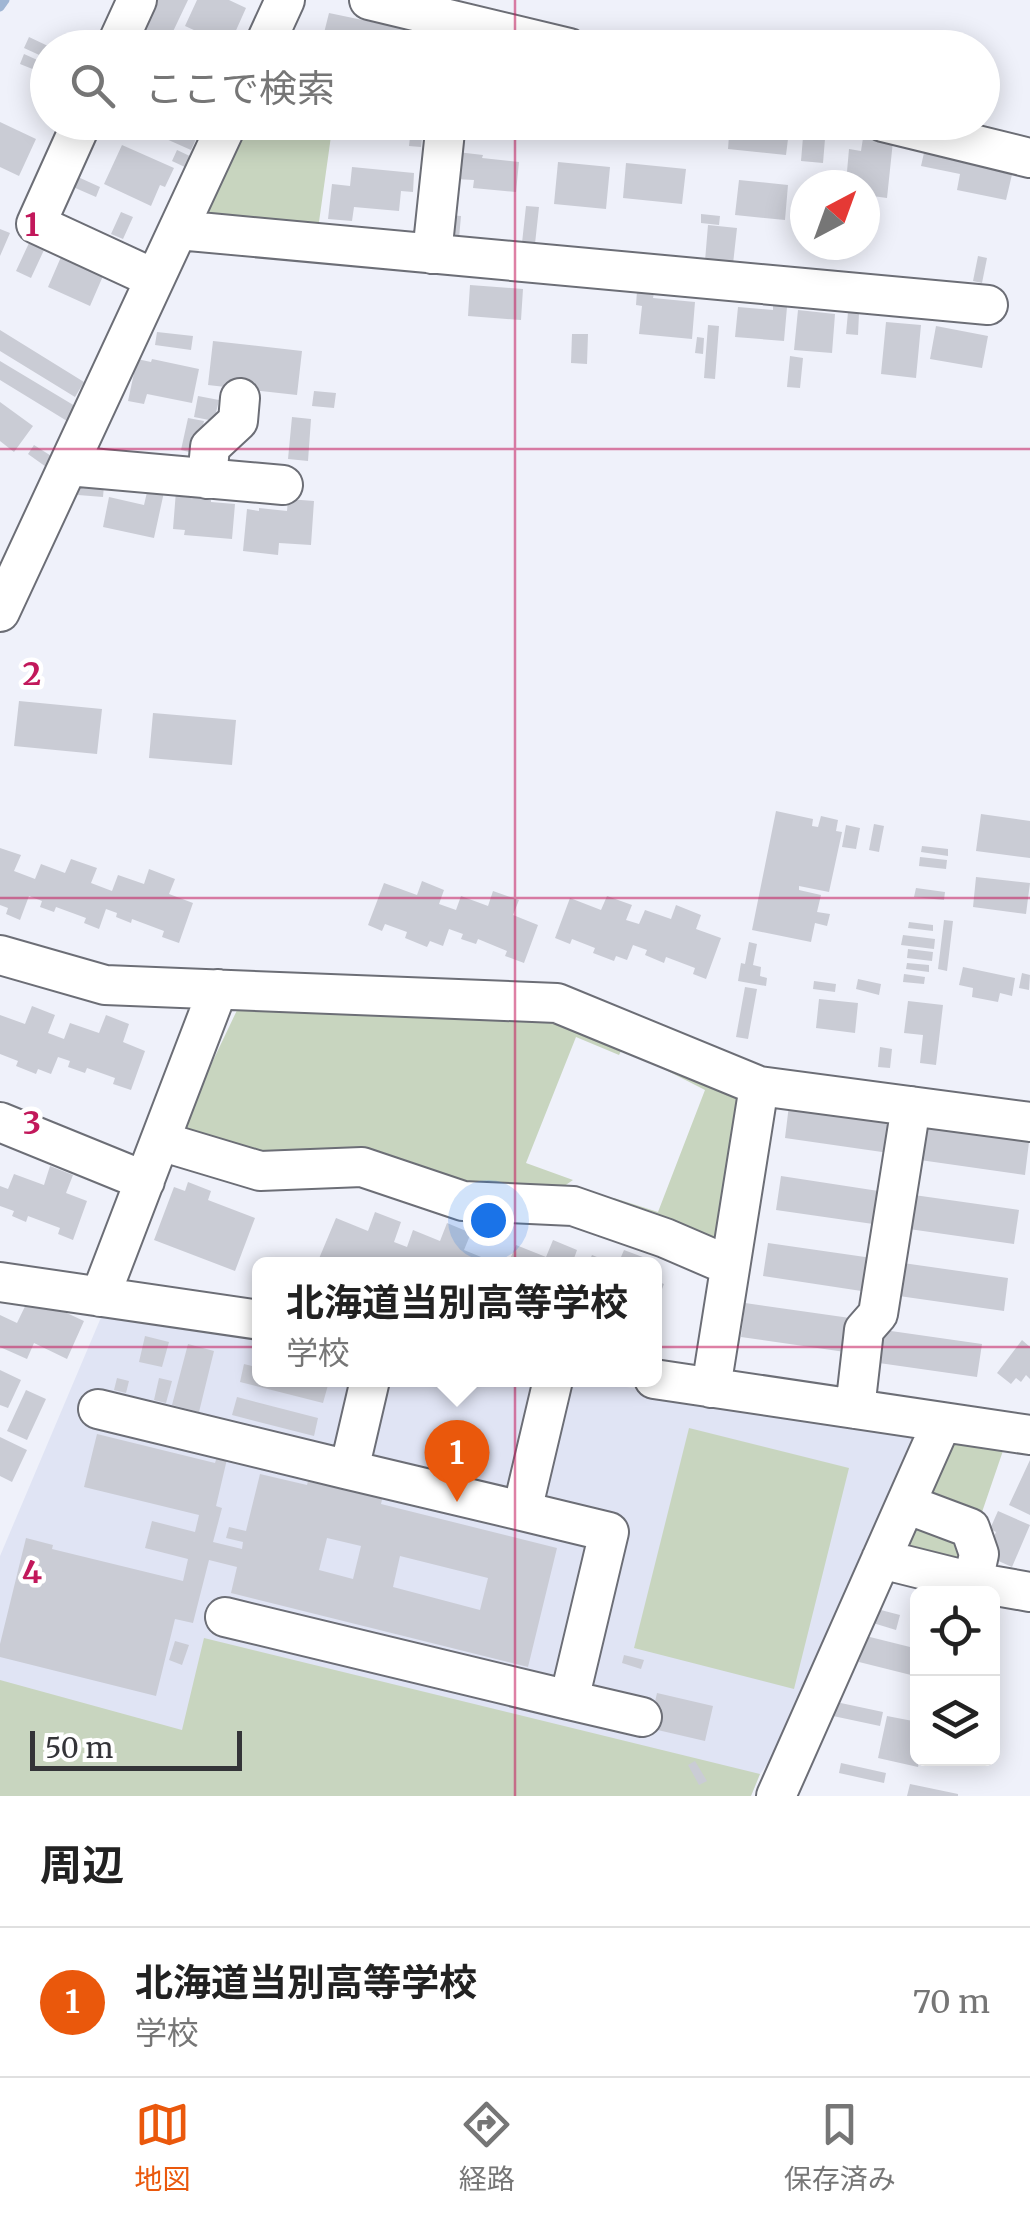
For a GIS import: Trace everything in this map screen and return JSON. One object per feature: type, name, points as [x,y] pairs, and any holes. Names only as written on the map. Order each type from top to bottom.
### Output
[{"type":"street","points":[[124,30],[137,0]]},
{"type":"street","points":[[271,30],[285,0]]},
{"type":"street","points":[[368,0],[445,30]]},
{"type":"street","points":[[74,140],[36,224],[155,279]]},
{"type":"street","points":[[0,612],[220,140]]},
{"type":"street","points":[[432,254],[444,140]]},
{"type":"street","points":[[956,140],[1030,158]]},
{"type":"street","points":[[178,230],[988,305]]},
{"type":"street","points":[[207,478],[210,447],[238,421],[240,398]]},
{"type":"street","points":[[68,466],[282,486]]},
{"type":"street","points":[[0,955],[105,985],[557,1002],[758,1086],[1030,1122]]},
{"type":"street","points":[[100,1297],[218,989]]},
{"type":"street","points":[[711,1388],[758,1086]]},
{"type":"street","points":[[855,1409],[864,1330],[878,1314],[910,1106]]},
{"type":"street","points":[[0,1122],[145,1181]]},
{"type":"street","points":[[160,1141],[260,1171],[362,1167],[463,1201],[573,1206],[730,1266]]},
{"type":"street","points":[[1,1285],[252,1319]]},
{"type":"street","points":[[662,1380],[1030,1435]]},
{"type":"street","points":[[348,1470],[368,1387]]},
{"type":"street","points":[[522,1511],[552,1387]]},
{"type":"street","points":[[98,1410],[608,1532],[569,1700]]},
{"type":"street","points":[[776,1796],[942,1422]]},
{"type":"street","points":[[906,1504],[970,1528],[979,1554],[973,1582]]},
{"type":"street","points":[[881,1559],[1030,1592]]},
{"type":"street","points":[[224,1617],[642,1717]]},
{"type":"shaded area","points":[[105,1308],[252,1331],[252,1387],[626,1387],[910,1429],[914,1448],[784,1741],[760,1774],[751,1796],[0,1796],[0,1556]]},
{"type":"green space","points":[[240,140],[330,140],[318,229],[205,218]]},
{"type":"green space","points":[[239,1006],[481,1011],[573,1027],[623,1047],[619,1055],[576,1037],[526,1163],[573,1180],[557,1191],[480,1190],[282,1159],[178,1134]]},
{"type":"green space","points":[[662,1059],[741,1094],[718,1245],[613,1204],[614,1198],[658,1212],[705,1090],[658,1066]]},
{"type":"green space","points":[[689,1428],[849,1468],[794,1689],[634,1648]]},
{"type":"green space","points":[[946,1439],[1006,1442],[981,1515],[925,1501]]},
{"type":"green space","points":[[916,1516],[967,1535],[967,1567],[906,1553]]},
{"type":"green space","points":[[204,1638],[760,1774],[751,1796],[0,1796],[0,1680],[182,1730]]},
{"type":"building","points":[[154,0],[188,0],[174,30],[141,29]]},
{"type":"building","points":[[197,0],[229,0],[246,8],[236,30],[194,30],[185,26]]},
{"type":"building","points":[[329,13],[410,30],[325,30]]},
{"type":"building","points":[[24,54],[30,57],[30,68],[20,64]]},
{"type":"building","points":[[0,122],[36,140],[19,176],[0,167]]},
{"type":"building","points":[[168,140],[196,140],[191,150]]},
{"type":"building","points":[[410,140],[422,140],[421,147],[409,146]]},
{"type":"building","points":[[729,140],[788,140],[786,155],[728,149]]},
{"type":"building","points":[[803,140],[825,140],[823,163],[801,161]]},
{"type":"building","points":[[863,140],[893,141],[887,198],[880,197],[880,170],[847,170],[849,149],[861,151]]},
{"type":"building","points":[[926,144],[1014,166],[1006,200],[957,190],[960,174],[921,166]]},
{"type":"building","points":[[122,145],[174,168],[165,187],[160,185],[151,206],[104,184]]},
{"type":"building","points":[[177,150],[194,158],[189,169],[172,161]]},
{"type":"building","points":[[457,152],[519,162],[516,192],[473,188],[474,180],[455,179]]},
{"type":"building","points":[[558,162],[610,167],[606,209],[554,204]]},
{"type":"building","points":[[626,163],[686,169],[682,204],[623,198]]},
{"type":"building","points":[[352,167],[414,173],[413,192],[401,191],[399,211],[354,207],[352,221],[328,219],[332,184],[350,186]]},
{"type":"building","points":[[78,177],[100,187],[96,197],[73,187]]},
{"type":"building","points":[[739,180],[788,185],[785,220],[735,215]]},
{"type":"building","points":[[526,206],[539,207],[535,244],[522,243]]},
{"type":"building","points":[[121,212],[133,217],[123,239],[111,234]]},
{"type":"building","points":[[701,214],[720,216],[719,225],[701,223]]},
{"type":"building","points":[[449,215],[461,216],[459,238],[447,237]]},
{"type":"building","points":[[708,225],[737,228],[733,264],[705,261]]},
{"type":"building","points":[[0,229],[10,233],[0,256]]},
{"type":"building","points":[[29,243],[44,250],[31,278],[16,271]]},
{"type":"building","points":[[978,256],[987,258],[982,283],[973,281]]},
{"type":"building","points":[[61,257],[103,276],[90,306],[48,287]]},
{"type":"building","points":[[470,285],[523,289],[521,320],[468,316]]},
{"type":"building","points":[[637,291],[654,293],[653,298],[695,302],[692,339],[639,334],[642,306],[636,305]]},
{"type":"building","points":[[773,305],[787,307],[784,341],[735,337],[738,307],[773,310]]},
{"type":"building","points":[[798,310],[835,314],[832,353],[794,350]]},
{"type":"building","points":[[848,312],[859,313],[858,335],[846,334]]},
{"type":"building","points":[[886,322],[921,325],[916,378],[881,374]]},
{"type":"building","points":[[708,325],[719,326],[715,379],[704,378]]},
{"type":"building","points":[[936,326],[988,336],[982,368],[930,359]]},
{"type":"building","points":[[0,330],[84,382],[75,397],[0,351]]},
{"type":"building","points":[[157,332],[193,336],[191,350],[155,345]]},
{"type":"building","points":[[572,334],[588,334],[587,364],[571,363]]},
{"type":"building","points":[[697,337],[704,338],[703,354],[695,353]]},
{"type":"building","points":[[213,341],[302,351],[297,395],[208,385]]},
{"type":"building","points":[[790,356],[803,358],[800,388],[787,387]]},
{"type":"building","points":[[137,359],[199,369],[192,403],[147,394],[144,404],[128,401]]},
{"type":"building","points":[[0,361],[75,406],[67,421],[0,380]]},
{"type":"building","points":[[314,391],[336,393],[334,408],[312,406]]},
{"type":"building","points":[[198,396],[219,400],[214,421],[194,417]]},
{"type":"building","points":[[0,402],[33,426],[14,452],[0,441]]},
{"type":"building","points":[[292,417],[311,419],[308,461],[288,459]]},
{"type":"building","points":[[188,418],[204,421],[197,454],[181,450]]},
{"type":"building","points":[[34,445],[56,459],[49,469],[28,454]]},
{"type":"building","points":[[79,483],[104,485],[103,497],[78,495]]},
{"type":"building","points":[[148,488],[164,492],[154,538],[103,527],[109,497],[144,505]]},
{"type":"building","points":[[193,490],[211,492],[211,502],[235,504],[232,539],[184,535],[185,530],[173,529],[176,491],[191,492],[192,500]]},
{"type":"building","points":[[288,499],[314,501],[311,545],[279,543],[278,555],[243,551],[247,509],[287,511]]},
{"type":"building","points":[[19,701],[102,709],[97,754],[14,746]]},
{"type":"building","points":[[153,713],[236,720],[232,765],[149,758]]},
{"type":"building","points":[[776,811],[813,819],[812,826],[818,827],[821,816],[838,820],[836,831],[842,832],[829,892],[799,886],[799,890],[821,895],[817,912],[830,914],[827,926],[815,923],[811,942],[752,930]]},
{"type":"building","points":[[981,814],[1030,821],[1030,858],[976,851]]},
{"type":"building","points":[[874,824],[884,826],[879,852],[869,850]]},
{"type":"building","points":[[846,825],[860,828],[856,849],[842,847]]},
{"type":"building","points":[[922,846],[948,849],[948,856],[921,852]]},
{"type":"building","points":[[0,848],[21,855],[14,871],[35,879],[41,864],[65,873],[71,859],[97,868],[91,883],[112,891],[118,875],[144,884],[149,869],[175,879],[169,894],[193,903],[179,943],[162,937],[164,931],[132,919],[131,923],[106,909],[99,929],[84,923],[86,918],[56,907],[54,912],[40,907],[42,901],[29,896],[20,920],[6,914],[8,908],[0,905]]},
{"type":"building","points":[[920,857],[947,860],[946,869],[919,866]]},
{"type":"building","points":[[976,877],[1030,883],[1026,914],[973,907]]},
{"type":"building","points":[[422,881],[444,890],[439,904],[456,910],[461,896],[488,906],[493,891],[519,900],[513,915],[538,925],[524,963],[478,939],[476,944],[461,939],[463,934],[449,929],[443,946],[430,941],[427,947],[405,938],[407,932],[385,924],[382,931],[368,925],[384,883],[417,895]]},
{"type":"building","points":[[916,888],[945,892],[944,900],[914,897]]},
{"type":"building","points":[[607,896],[632,905],[626,920],[639,924],[645,910],[671,919],[676,905],[701,915],[696,929],[721,938],[706,979],[693,974],[695,968],[666,957],[664,963],[633,945],[627,960],[616,956],[614,961],[572,939],[570,944],[555,938],[570,898],[601,910]]},
{"type":"building","points":[[944,920],[953,921],[947,971],[938,969]]},
{"type":"building","points":[[909,922],[933,925],[933,931],[908,928]]},
{"type":"building","points":[[903,935],[935,939],[934,949],[901,945]]},
{"type":"building","points":[[749,942],[757,944],[753,965],[761,967],[760,976],[767,978],[766,986],[738,981]]},
{"type":"building","points":[[908,949],[933,952],[932,961],[907,958]]},
{"type":"building","points":[[907,963],[929,965],[929,972],[906,969]]},
{"type":"building","points":[[963,967],[1015,978],[1012,996],[1000,993],[998,1002],[972,997],[973,988],[959,985]]},
{"type":"building","points":[[1022,973],[1030,975],[1029,990],[1019,988]]},
{"type":"building","points":[[904,974],[925,977],[924,984],[903,982]]},
{"type":"building","points":[[858,979],[881,984],[879,995],[856,989]]},
{"type":"building","points":[[814,981],[836,984],[835,992],[813,989]]},
{"type":"building","points":[[745,987],[757,989],[748,1039],[736,1037]]},
{"type":"building","points":[[819,999],[858,1003],[855,1033],[816,1028]]},
{"type":"building","points":[[908,1001],[943,1005],[936,1065],[920,1063],[923,1035],[904,1033]]},
{"type":"building","points":[[32,1006],[55,1015],[48,1033],[64,1039],[70,1023],[99,1033],[106,1015],[129,1024],[123,1042],[145,1051],[131,1090],[113,1084],[115,1078],[87,1068],[85,1073],[68,1067],[70,1061],[58,1057],[51,1074],[38,1069],[36,1074],[0,1054],[0,1015],[25,1024]]},
{"type":"building","points":[[880,1047],[892,1049],[890,1068],[878,1067]]},
{"type":"building","points":[[789,1105],[894,1120],[889,1153],[785,1138]]},
{"type":"building","points":[[925,1127],[1029,1142],[1025,1175],[920,1160]]},
{"type":"building","points":[[50,1166],[73,1175],[66,1193],[87,1201],[73,1240],[58,1234],[60,1228],[28,1216],[26,1222],[12,1216],[14,1211],[0,1206],[0,1186],[8,1189],[14,1174],[44,1185]]},
{"type":"building","points":[[781,1176],[885,1192],[880,1225],[776,1210]]},
{"type":"building","points":[[188,1182],[211,1191],[208,1200],[255,1218],[235,1271],[154,1240],[174,1187],[185,1191]]},
{"type":"building","points":[[914,1195],[1019,1210],[1014,1244],[909,1229]]},
{"type":"building","points":[[375,1212],[401,1222],[394,1242],[407,1247],[413,1230],[440,1241],[447,1223],[471,1233],[464,1250],[481,1257],[320,1257],[336,1218],[368,1231]]},
{"type":"building","points":[[553,1240],[577,1250],[574,1257],[546,1257]]},
{"type":"building","points":[[768,1243],[872,1258],[868,1292],[763,1276]]},
{"type":"building","points":[[516,1245],[546,1257],[511,1257]]},
{"type":"building","points":[[624,1250],[643,1257],[621,1257]]},
{"type":"building","points":[[903,1263],[1008,1278],[1004,1311],[899,1296]]},
{"type":"building","points":[[30,1296],[84,1321],[67,1359],[34,1343],[27,1359],[0,1347],[0,1315],[17,1323]]},
{"type":"building","points":[[745,1303],[850,1318],[845,1352],[741,1337]]},
{"type":"building","points":[[877,1329],[982,1344],[977,1377],[872,1362]]},
{"type":"building","points":[[145,1336],[169,1342],[162,1367],[139,1362]]},
{"type":"building","points":[[1022,1340],[1030,1347],[1030,1379],[1026,1375],[1021,1382],[1016,1378],[1011,1384],[997,1373]]},
{"type":"building","points":[[188,1344],[214,1351],[199,1412],[172,1405]]},
{"type":"building","points":[[244,1364],[252,1366],[252,1385],[240,1382]]},
{"type":"building","points":[[0,1370],[21,1380],[8,1408],[0,1405]]},
{"type":"building","points":[[117,1378],[129,1381],[126,1393],[114,1390]]},
{"type":"building","points":[[159,1378],[172,1381],[166,1403],[154,1400]]},
{"type":"building","points":[[260,1387],[327,1387],[323,1403]]},
{"type":"building","points":[[26,1390],[46,1399],[27,1440],[7,1431]]},
{"type":"building","points":[[237,1397],[318,1418],[314,1436],[232,1415]]},
{"type":"building","points":[[97,1434],[215,1463],[218,1453],[228,1455],[216,1506],[222,1508],[213,1542],[242,1549],[243,1542],[226,1538],[229,1527],[246,1531],[260,1474],[307,1485],[309,1477],[383,1495],[381,1504],[557,1548],[528,1667],[231,1593],[237,1567],[209,1560],[193,1623],[175,1619],[156,1696],[0,1657],[26,1538],[53,1545],[52,1549],[183,1581],[188,1559],[145,1548],[152,1521],[195,1532],[199,1515],[84,1487]],"holes":[[[327,1538],[361,1546],[353,1579],[319,1570]],[[400,1556],[488,1578],[480,1610],[393,1587]]]},
{"type":"building","points":[[0,1437],[27,1450],[12,1482],[0,1476]]},
{"type":"building","points":[[1030,1460],[1030,1515],[1009,1505]]},
{"type":"building","points":[[998,1511],[1030,1525],[1012,1567],[985,1555],[996,1532],[990,1529]]},
{"type":"building","points":[[877,1609],[900,1615],[896,1630],[873,1623]]},
{"type":"building","points":[[866,1636],[910,1647],[910,1675],[859,1662]]},
{"type":"building","points":[[175,1641],[189,1645],[182,1665],[169,1660]]},
{"type":"building","points":[[624,1655],[644,1660],[641,1669],[622,1663]]},
{"type":"building","points":[[657,1693],[713,1706],[705,1741],[649,1728]]},
{"type":"building","points":[[836,1702],[883,1712],[880,1726],[833,1716]]},
{"type":"building","points":[[887,1716],[910,1720],[910,1765],[878,1758]]},
{"type":"building","points":[[695,1761],[707,1781],[699,1785],[688,1765]]},
{"type":"building","points":[[841,1763],[886,1773],[884,1783],[839,1773]]},
{"type":"building","points":[[910,1784],[958,1794],[958,1796],[907,1796]]},
{"type":"waterway","points":[[0,7],[5,0]]},
{"type":"place","name":"北海道当別高等学校","points":[[457,1502]]}]
